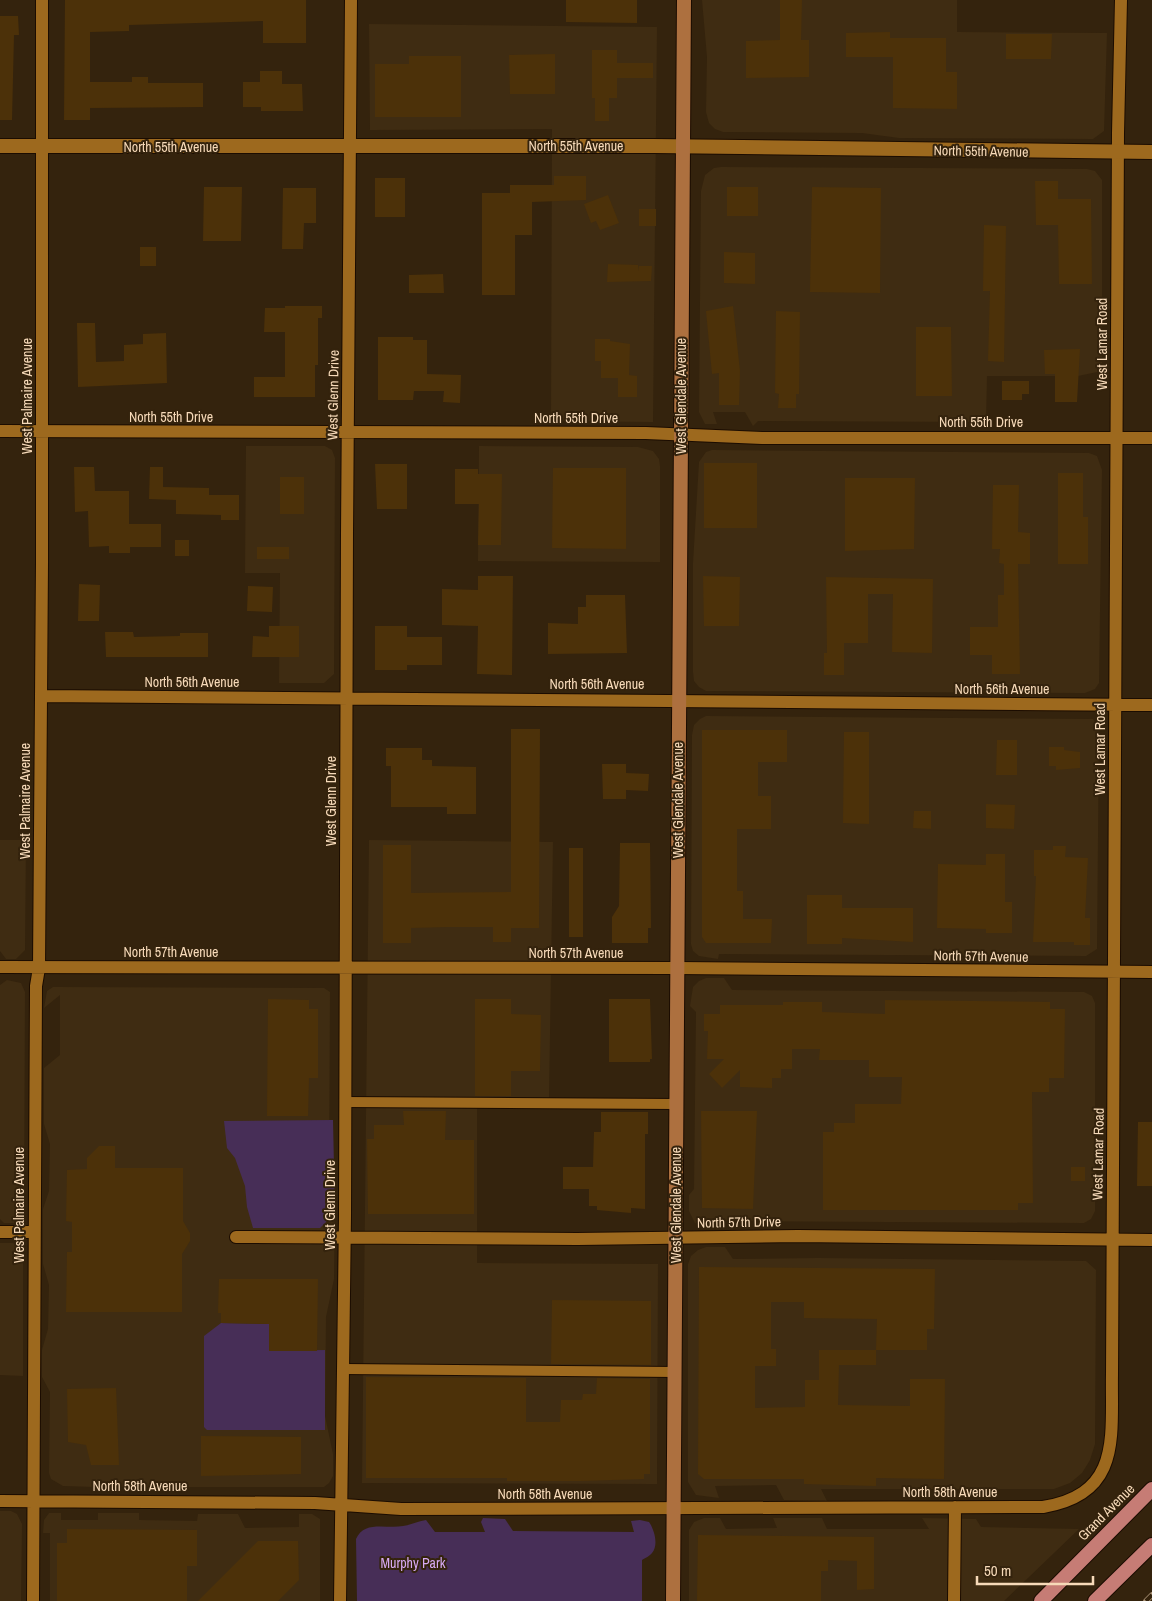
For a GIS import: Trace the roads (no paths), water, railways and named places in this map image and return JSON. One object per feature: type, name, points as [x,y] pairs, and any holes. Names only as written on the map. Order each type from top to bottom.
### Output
[{"type":"highway","name":"Grand Avenue","points":[[1041,1601],[1152,1489]]},
{"type":"highway","points":[[1095,1601],[1152,1545]]},
{"type":"main road","name":"West Glendale Avenue","points":[[673,1601],[684,0]]},
{"type":"street","name":"West Palmaire Avenue","points":[[33,1601],[35,1500],[33,1232],[36,986],[39,968],[41,696],[42,0]]},
{"type":"street","name":"West Glenn Drive","points":[[340,1601],[345,1237],[346,698],[351,0]]},
{"type":"street","name":"West Lamar Road","points":[[1086,1491],[1101,1472],[1107,1460],[1110,1444],[1115,972],[1118,152],[1121,0]]},
{"type":"street","name":"North 55th Avenue","points":[[0,146],[682,146],[1152,152]]},
{"type":"street","name":"North 55th Drive","points":[[0,431],[680,434],[762,438],[1152,438]]},
{"type":"street","name":"North 56th Avenue","points":[[41,696],[1152,705]]},
{"type":"street","name":"North 57th Avenue","points":[[0,967],[677,968],[1152,972]]},
{"type":"street","points":[[345,1102],[676,1104]]},
{"type":"street","points":[[0,1232],[33,1232]]},
{"type":"street","name":"North 57th Drive","points":[[236,1237],[1112,1238],[1152,1240]]},
{"type":"street","points":[[344,1369],[675,1372]]},
{"type":"street","name":"North 58th Avenue","points":[[0,1501],[315,1502],[410,1509],[1043,1507],[1066,1502],[1086,1491]]},
{"type":"street","points":[[954,1601],[955,1507]]},
{"type":"railway","points":[[1146,1601],[1152,1595]]},
{"type":"park label","name":"Murphy Park","points":[[413,1563]]}]
